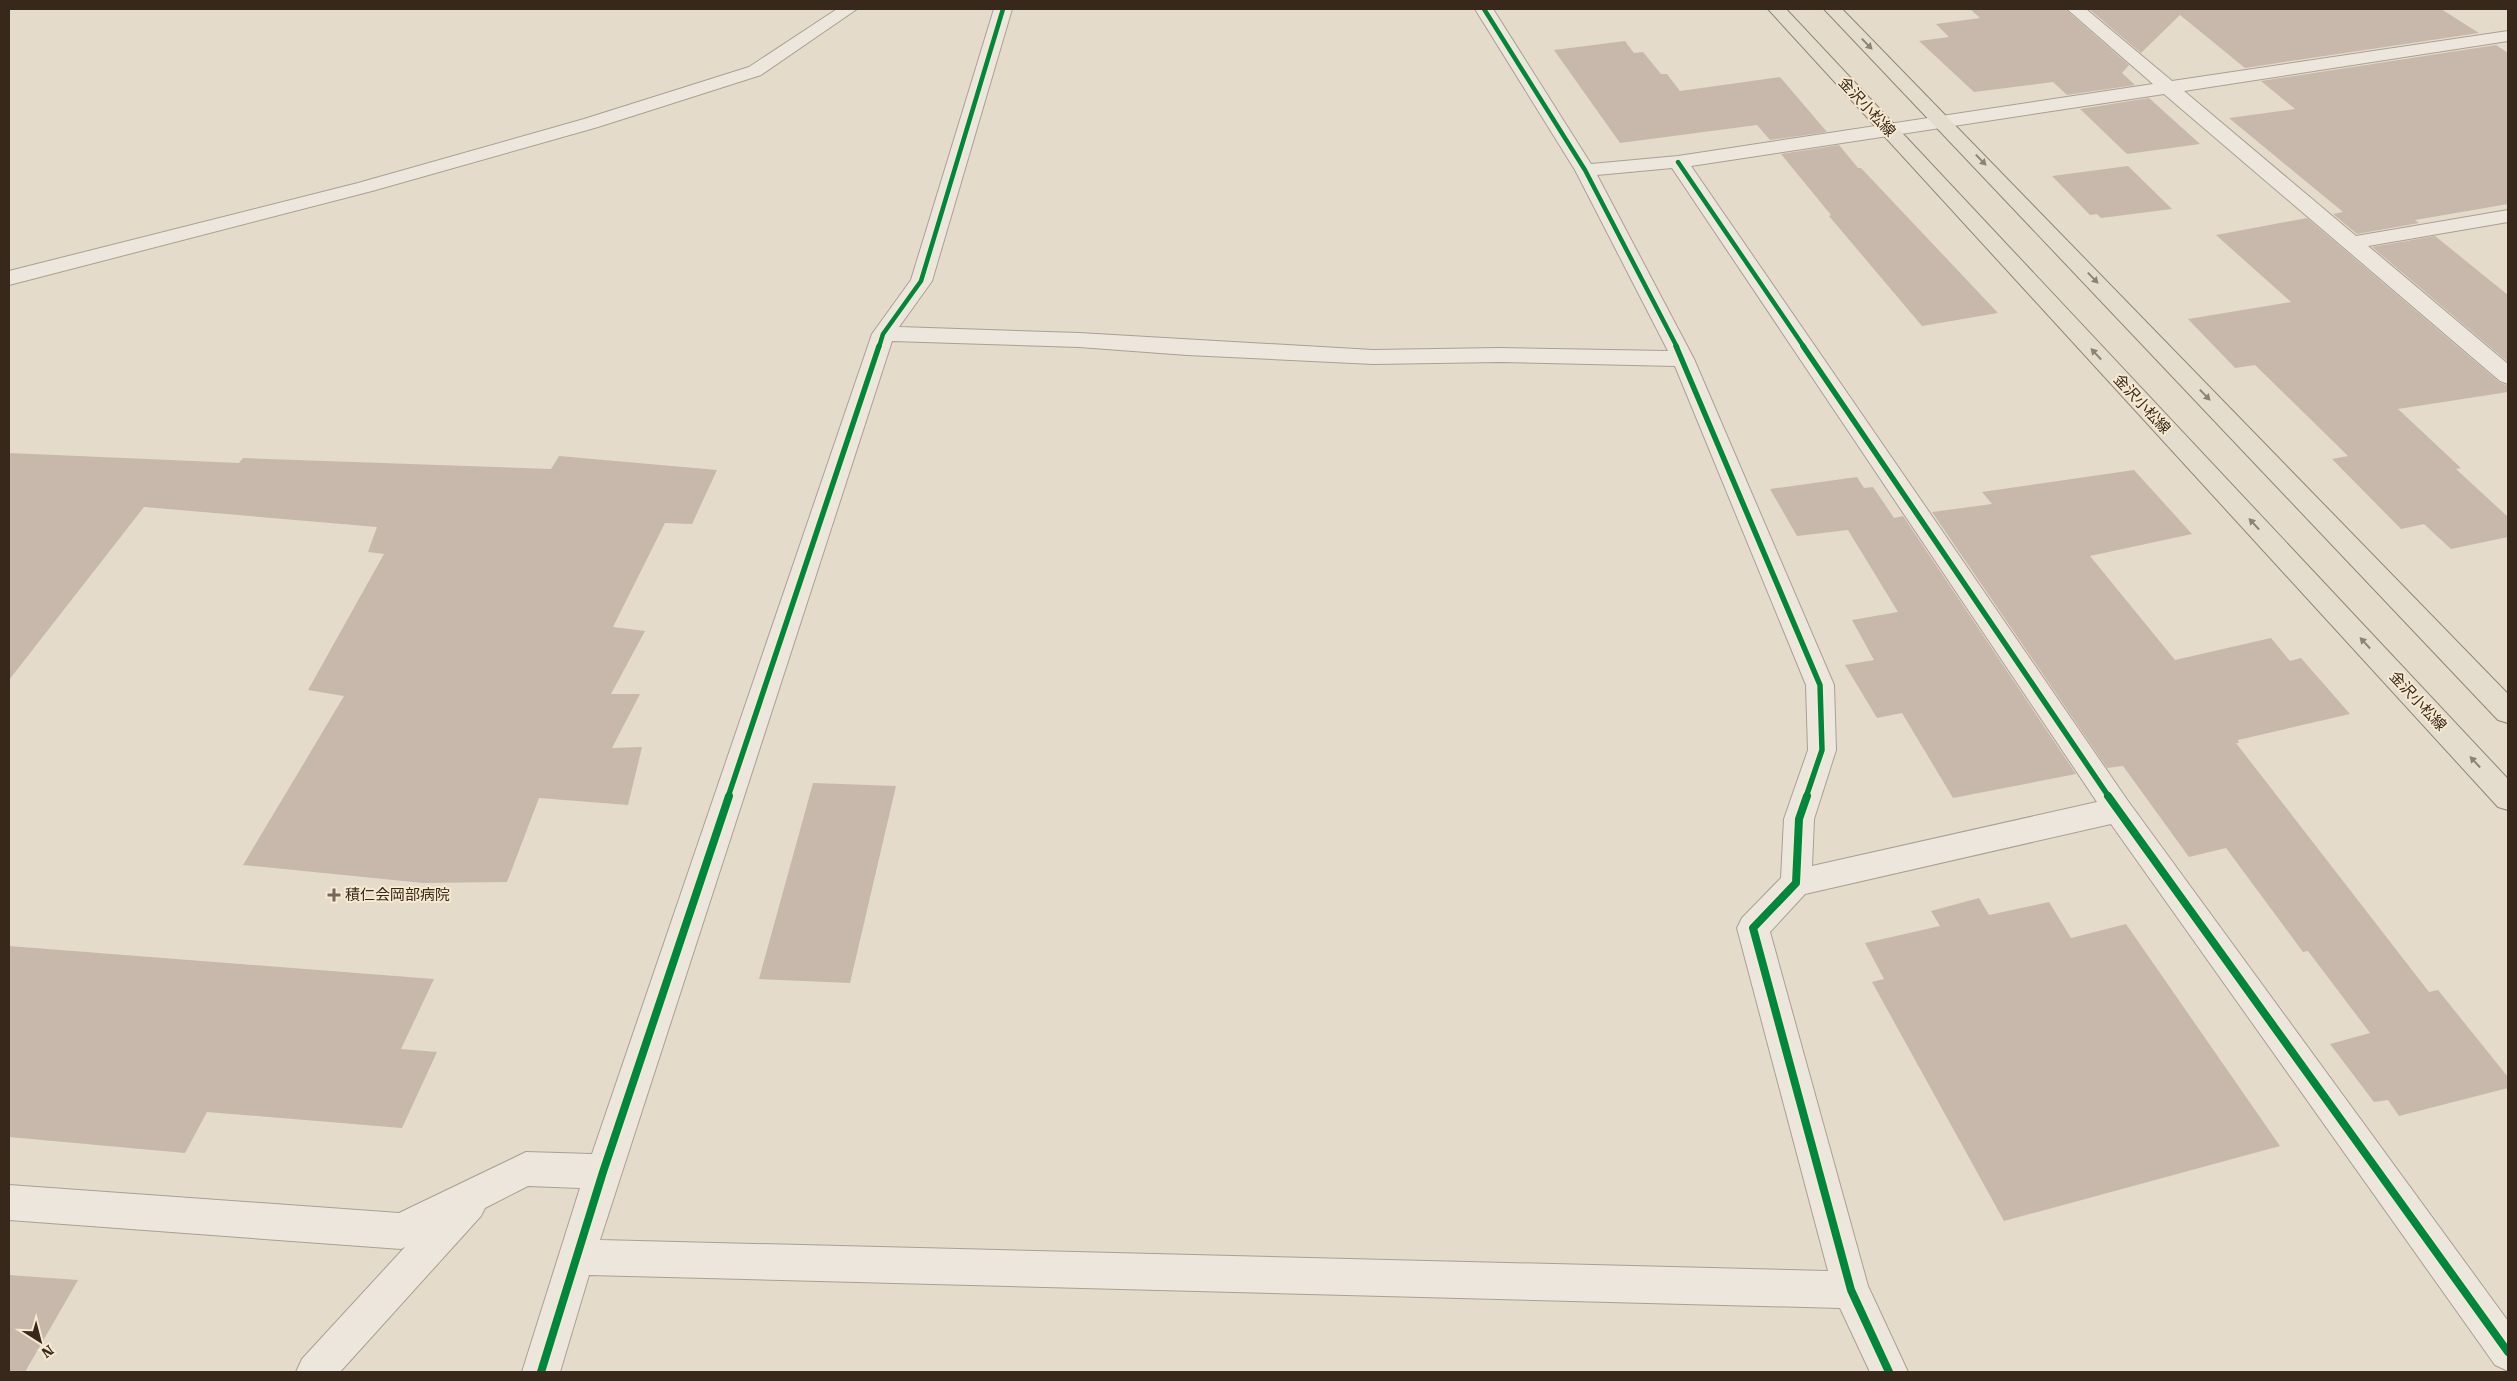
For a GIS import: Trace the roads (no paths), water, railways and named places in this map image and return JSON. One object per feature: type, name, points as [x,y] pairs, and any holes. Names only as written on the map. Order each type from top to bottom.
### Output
[{"type":"main road","name":"金沢小松線","points":[[1777,9],[2508,798]]},
{"type":"main road","points":[[1833,9],[1944,122],[2508,712]]},
{"type":"street","points":[[9,278],[365,187],[591,123],[755,71],[848,9]]},
{"type":"street","points":[[540,1372],[603,1172],[883,334],[921,281],[1003,9]]},
{"type":"street","points":[[1484,9],[1585,170],[1683,359],[1820,685],[1822,750],[1799,819],[1796,883]]},
{"type":"street","points":[[2076,9],[2508,376]]},
{"type":"street","points":[[1585,170],[1678,162],[2508,36]]},
{"type":"street","points":[[1678,162],[2118,810],[2508,1352]]},
{"type":"street","points":[[2351,243],[2508,216]]},
{"type":"street","points":[[883,334],[1079,340],[1187,348],[1372,356],[1500,355],[1683,359]]},
{"type":"street","points":[[1888,1372],[1851,1290],[1753,928],[1796,883],[2118,810]]},
{"type":"street","points":[[9,1203],[401,1231],[526,1169],[603,1172]]},
{"type":"street","points":[[315,1372],[482,1190]]},
{"type":"street","points":[[576,1257],[1851,1290]]},
{"type":"place","name":"積仁会岡部病院","points":[[334,895]]}]
